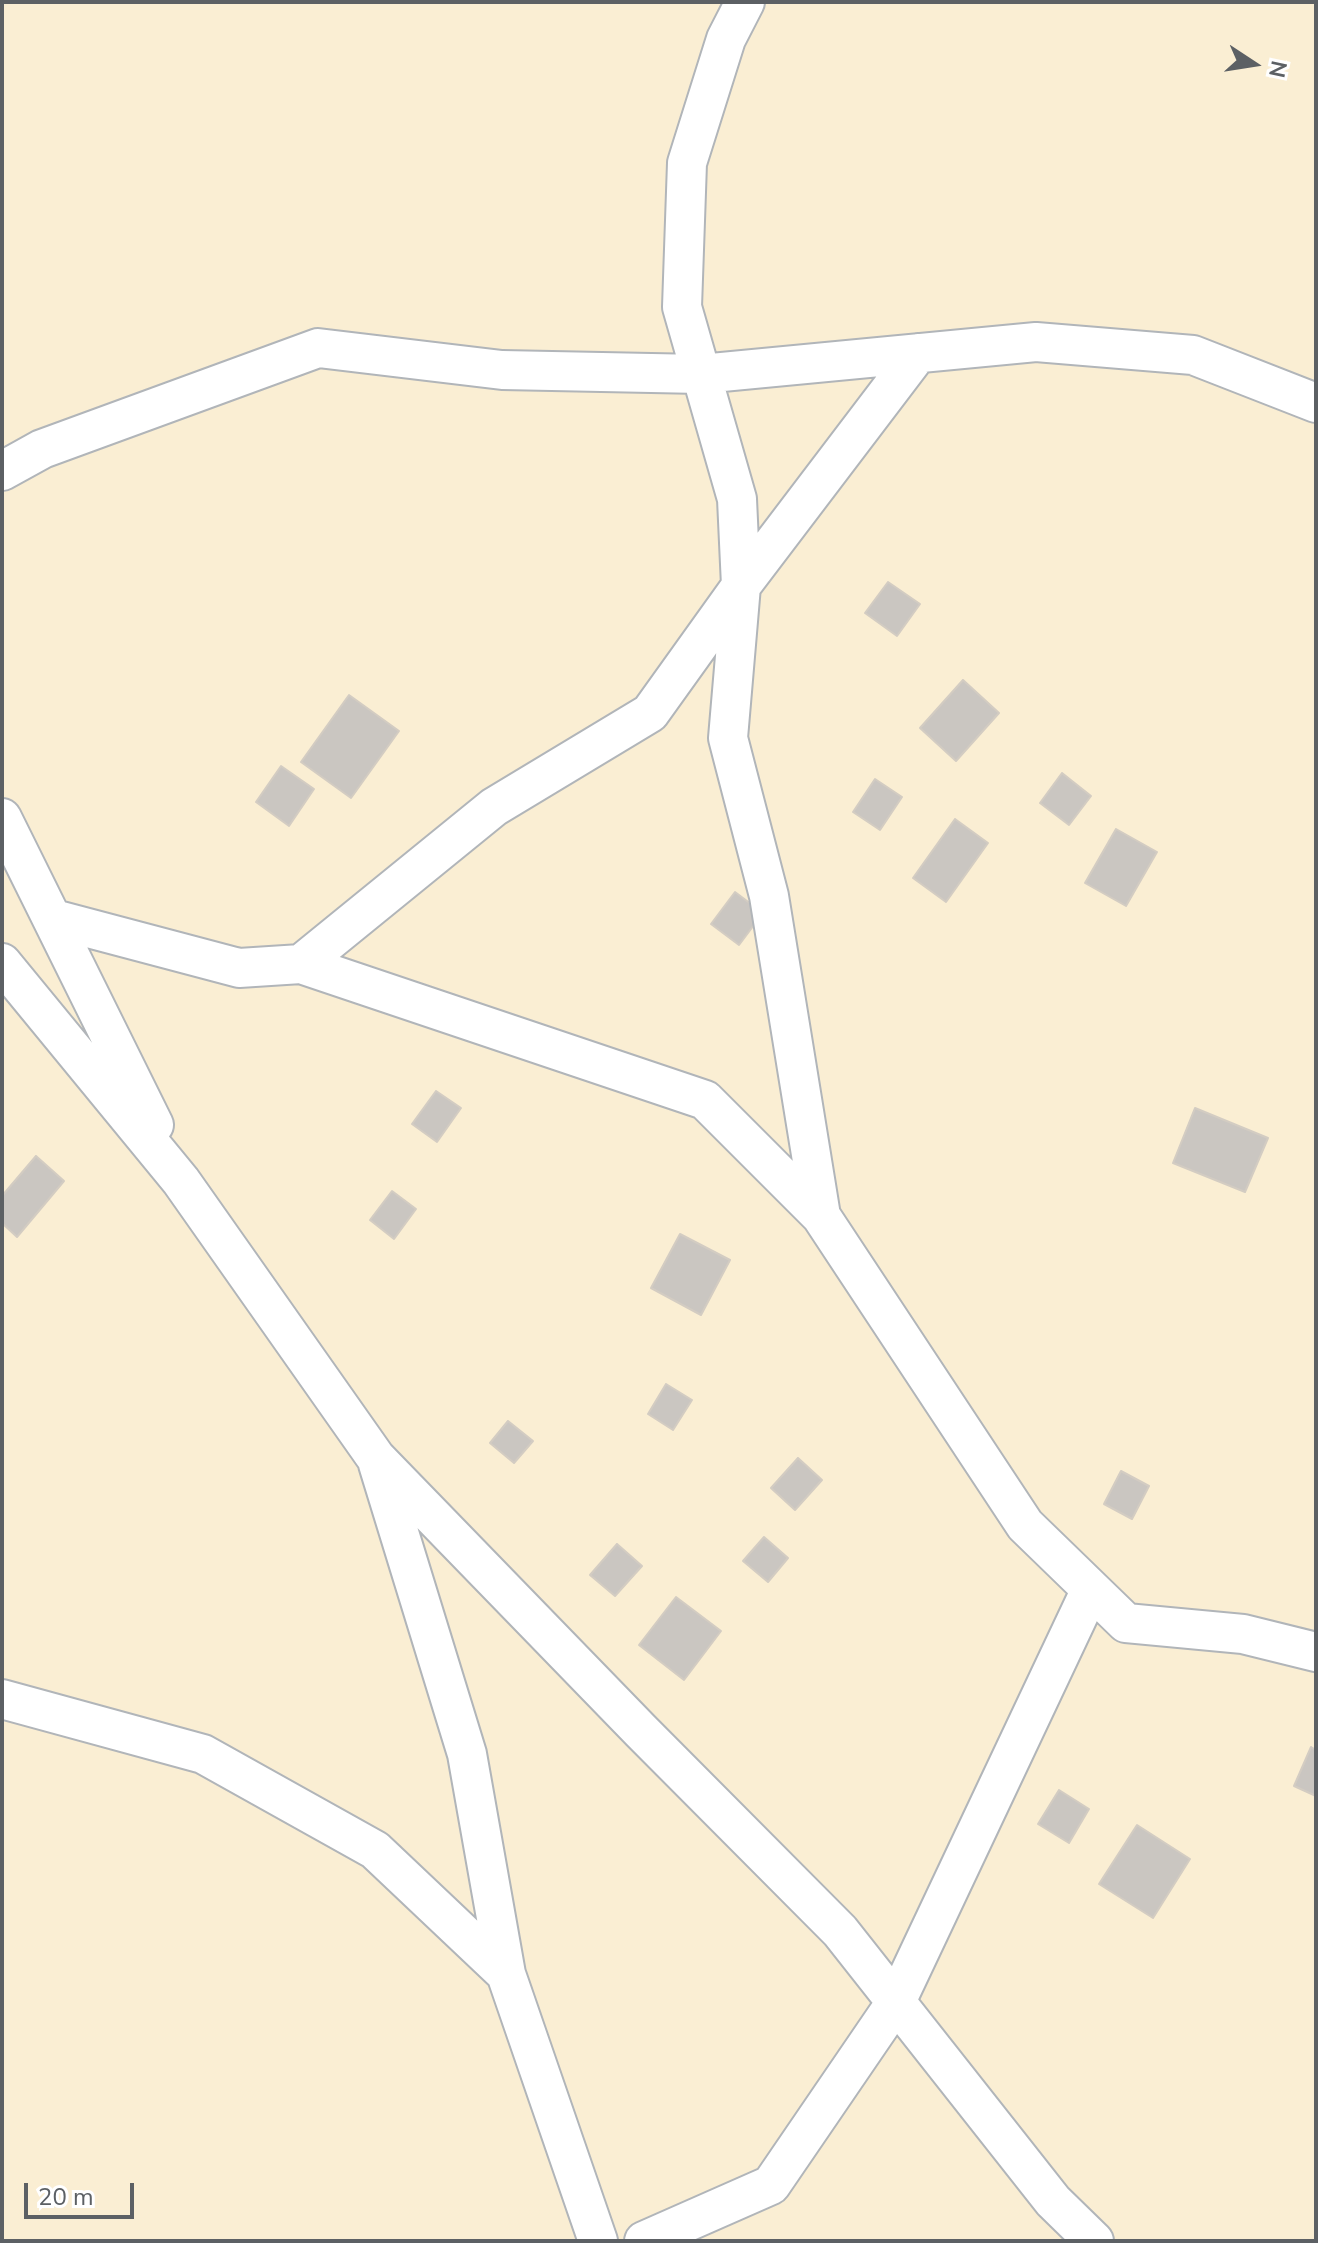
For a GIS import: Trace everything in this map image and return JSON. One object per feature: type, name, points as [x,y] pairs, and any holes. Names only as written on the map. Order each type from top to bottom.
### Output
[{"type":"street","points":[[745,2],[726,39],[687,163],[682,307],[737,499],[741,586],[728,738],[769,896],[821,1216]]},
{"type":"street","points":[[2,471],[42,449],[318,348],[502,370],[701,374],[1036,342],[1193,355],[1316,403]]},
{"type":"street","points":[[301,964],[494,807],[650,713],[741,586],[918,353]]},
{"type":"street","points":[[2,818],[181,1181]]},
{"type":"street","points":[[54,919],[239,968],[301,964],[705,1100],[821,1216],[1025,1525],[1126,1623],[1243,1634],[1316,1652]]},
{"type":"street","points":[[2,963],[181,1181],[376,1458],[840,1931],[1053,2201],[1094,2241]]},
{"type":"street","points":[[376,1458],[467,1754],[506,1974],[598,2241]]},
{"type":"street","points":[[644,2241],[771,2185],[896,2002],[1091,1589]]},
{"type":"street","points":[[2,1699],[203,1754],[375,1850],[506,1974]]},
{"type":"street","points":[[1053,2201],[1067,2241]]},
{"type":"sand","points":[[2,2],[1316,2],[1316,2241],[2,2241]]},
{"type":"building","points":[[888,582],[920,604],[897,636],[865,613]]},
{"type":"building","points":[[963,680],[999,713],[956,761],[920,728]]},
{"type":"building","points":[[349,695],[399,731],[351,798],[301,762]]},
{"type":"building","points":[[281,766],[314,789],[289,826],[256,802]]},
{"type":"building","points":[[1062,773],[1091,796],[1069,825],[1040,803]]},
{"type":"building","points":[[875,779],[902,797],[880,830],[853,812]]},
{"type":"building","points":[[955,819],[988,843],[946,902],[913,878]]},
{"type":"building","points":[[1116,829],[1157,852],[1126,906],[1085,883]]},
{"type":"building","points":[[735,892],[763,913],[739,945],[711,924]]},
{"type":"building","points":[[436,1091],[461,1108],[437,1142],[412,1124]]},
{"type":"building","points":[[1195,1108],[1268,1138],[1245,1192],[1173,1163]]},
{"type":"building","points":[[36,1156],[64,1181],[17,1237],[2,1223],[2,1196]]},
{"type":"building","points":[[392,1191],[416,1209],[394,1239],[370,1220]]},
{"type":"building","points":[[680,1234],[730,1260],[701,1315],[651,1288]]},
{"type":"building","points":[[666,1384],[692,1400],[673,1430],[648,1414]]},
{"type":"building","points":[[508,1421],[533,1441],[514,1463],[490,1443]]},
{"type":"building","points":[[798,1458],[822,1480],[795,1510],[771,1488]]},
{"type":"building","points":[[1121,1471],[1149,1486],[1132,1519],[1104,1504]]},
{"type":"building","points":[[764,1537],[788,1558],[768,1582],[743,1561]]},
{"type":"building","points":[[617,1544],[642,1566],[615,1596],[590,1575]]},
{"type":"building","points":[[676,1597],[721,1631],[684,1680],[639,1645]]},
{"type":"building","points":[[1311,1747],[1316,1750],[1316,1796],[1294,1786]]},
{"type":"building","points":[[1059,1790],[1089,1809],[1069,1843],[1038,1824]]},
{"type":"building","points":[[1137,1825],[1190,1859],[1153,1918],[1099,1884]]}]
